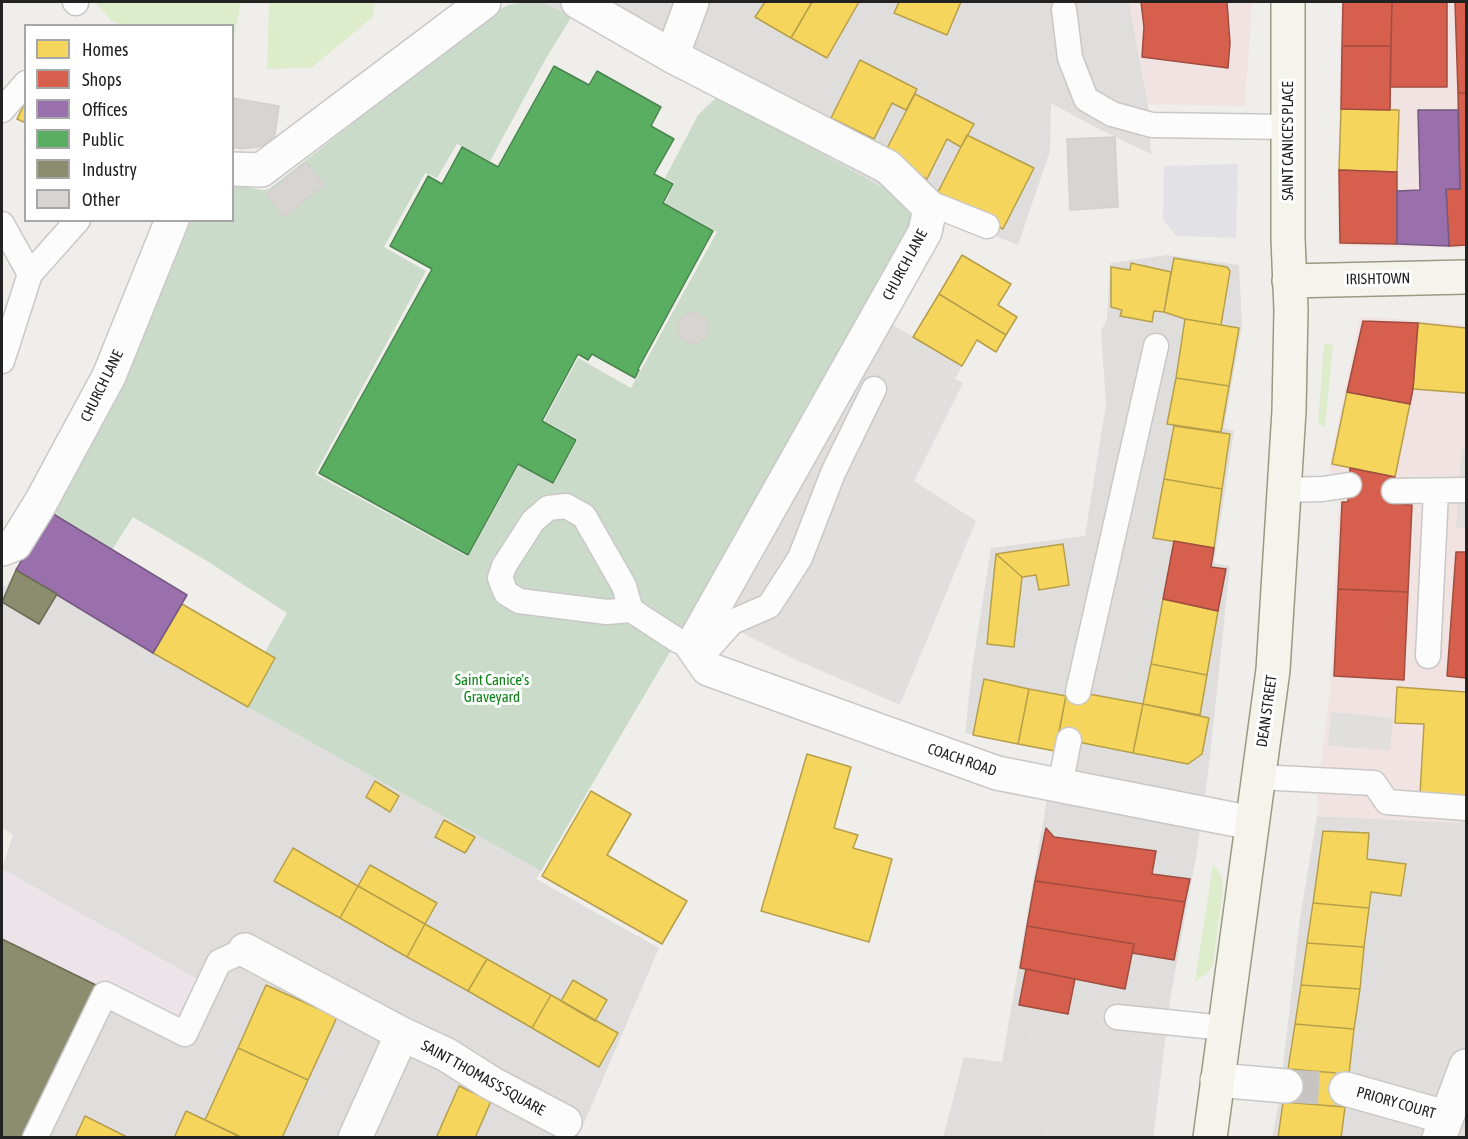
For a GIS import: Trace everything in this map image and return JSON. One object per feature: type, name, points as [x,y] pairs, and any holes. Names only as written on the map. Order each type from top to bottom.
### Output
[{"type":"main road","name":"SAINT CANICE'S PLACE","points":[[1288,2],[1289,281]]},
{"type":"main road","name":"IRISHTOWN","points":[[1289,281],[1467,277]]},
{"type":"main road","name":"DEAN STREET","points":[[1210,1137],[1273,670],[1289,399],[1289,281]]},
{"type":"street","points":[[234,169],[261,170],[484,2]]},
{"type":"street","points":[[578,2],[672,56],[888,167],[930,208]]},
{"type":"street","points":[[672,56],[692,2]]},
{"type":"street","name":"CHURCH LANE","points":[[696,652],[925,232],[930,208]]},
{"type":"street","name":"CHURCH LANE","points":[[8,546],[41,502],[109,376],[171,222]]},
{"type":"street","name":"COACH ROAD","points":[[696,652],[708,669],[986,769],[1060,786],[1252,823]]},
{"type":"street","name":"SAINT THOMAS'S SQUARE","points":[[245,950],[402,1034],[447,1055],[563,1130]]},
{"type":"street","name":"SAINT THOMAS'S SQUARE","points":[[355,1137],[402,1034]]},
{"type":"street","name":"PRIORY COURT","points":[[1346,1089],[1442,1127],[1467,1066]]},
{"type":"street","points":[[1217,1080],[1286,1086]]},
{"type":"lane","points":[[1064,9],[1070,58],[1086,99],[1112,114],[1152,125],[1288,128]]},
{"type":"lane","points":[[2,110],[24,85]]},
{"type":"lane","points":[[930,208],[937,206],[987,226]]},
{"type":"lane","points":[[2,361],[30,274],[76,222]]},
{"type":"lane","points":[[2,224],[30,274]]},
{"type":"lane","points":[[1078,692],[1156,346]]},
{"type":"lane","points":[[631,610],[624,586],[584,516],[566,506],[548,508],[533,521],[504,566],[500,578],[506,592],[519,601],[607,612],[631,610],[696,652],[732,622],[768,606],[800,558],[833,473],[874,389]]},
{"type":"lane","points":[[1284,490],[1323,489],[1349,485]]},
{"type":"lane","points":[[1394,490],[1436,492],[1467,490]]},
{"type":"lane","points":[[1428,656],[1436,492]]},
{"type":"lane","points":[[1060,786],[1069,740]]},
{"type":"lane","points":[[1258,777],[1374,783],[1388,802],[1467,808]]},
{"type":"lane","points":[[35,1137],[105,994],[185,1034],[219,962],[245,950]]},
{"type":"lane","points":[[1117,1017],[1224,1028]]},
{"type":"shaded area","points":[[542,2],[1129,2],[1148,104],[1151,154],[1051,103],[1050,151],[1018,245],[910,203],[572,16]]},
{"type":"shaded area","points":[[1129,2],[1252,2],[1245,106],[1148,104]]},
{"type":"shaded area","points":[[1341,2],[1466,2],[1466,248],[1337,246]]},
{"type":"shaded area","points":[[1238,164],[1236,238],[1176,236],[1163,220],[1164,166]]},
{"type":"shaded area","points":[[1167,255],[1239,265],[1242,325],[1224,428],[1234,431],[1214,563],[1230,566],[1209,766],[1197,851],[1170,1000],[1153,1137],[943,1138],[964,1057],[1002,1062],[1055,752],[965,733],[972,669],[991,548],[1085,536],[1106,404],[1101,331],[1107,319],[1110,263]]},
{"type":"shaded area","points":[[1373,317],[1466,325],[1466,823],[1317,816],[1317,791],[1330,692],[1339,501],[1329,467],[1360,318]]},
{"type":"shaded area","points":[[890,323],[962,366],[955,379],[963,383],[914,481],[976,521],[900,705],[792,658],[744,634],[725,614]]},
{"type":"shaded area","points":[[1463,449],[1466,449],[1466,528],[1456,527]]},
{"type":"shaded area","points":[[16,570],[153,653],[541,871],[536,879],[659,948],[578,1137],[26,1137],[100,987],[202,982],[2,869],[13,835],[2,828],[2,584],[6,587]]},
{"type":"shaded area","points":[[1331,712],[1393,718],[1390,751],[1328,745]]},
{"type":"shaded area","points":[[1317,816],[1466,823],[1466,1137],[1272,1138],[1279,1101],[1300,918]]},
{"type":"shaded area","points":[[1458,821],[1466,822],[1466,927],[1444,924]]},
{"type":"shaded area","points":[[2,869],[202,982],[179,1022],[100,987],[26,1137],[2,1137]]},
{"type":"shaded area","points":[[1403,920],[1435,924],[1412,1092],[1381,1088]]},
{"type":"shaded area","points":[[1080,986],[1170,1000],[1153,1137],[1040,1137],[1055,1080],[1017,1069],[1033,1011],[1075,1016]]},
{"type":"shaded area","points":[[1374,1111],[1405,1115],[1402,1137],[1370,1138]]},
{"type":"green space","points":[[95,2],[241,2],[234,37],[234,24],[119,24],[111,21]]},
{"type":"green space","points":[[269,2],[375,2],[373,17],[311,68],[267,69]]},
{"type":"green space","name":"Saint Canice's Graveyard","points":[[542,2],[572,16],[545,60],[490,161],[457,144],[437,178],[425,173],[384,247],[426,271],[315,474],[468,557],[519,465],[554,484],[578,439],[544,421],[578,358],[631,388],[717,232],[665,203],[675,183],[665,178],[698,115],[718,96],[910,203],[911,224],[677,640],[541,871],[248,707],[275,659],[265,652],[287,613],[207,561],[133,517],[112,550],[50,512],[129,368],[191,222],[234,222],[234,185],[269,189],[495,12],[508,5]]},
{"type":"green space","points":[[1324,344],[1333,345],[1325,428],[1318,423]]},
{"type":"green space","points":[[1213,864],[1222,876],[1223,889],[1213,965],[1195,982]]},
{"type":"building: Homes","points":[[765,2],[812,2],[791,38],[755,17]]},
{"type":"building: Homes","points":[[812,2],[859,2],[827,58],[791,38]]},
{"type":"building: Homes","points":[[899,2],[961,2],[947,35],[894,13]]},
{"type":"building: Homes","points":[[860,60],[917,89],[906,110],[892,103],[874,139],[831,118]]},
{"type":"building: Homes","points":[[915,94],[974,124],[961,147],[947,139],[927,179],[883,156]]},
{"type":"building: Homes","points":[[24,104],[24,122],[17,119]]},
{"type":"building: Homes","points":[[1341,109],[1399,110],[1397,172],[1339,170]]},
{"type":"building: Homes","points":[[967,135],[1034,168],[1003,229],[936,196]]},
{"type":"building: Homes","points":[[962,255],[1011,284],[998,305],[1017,317],[1006,335],[939,294]]},
{"type":"building: Homes","points":[[1174,258],[1227,267],[1230,271],[1221,325],[1185,319],[1164,312]]},
{"type":"building: Homes","points":[[1131,263],[1171,272],[1164,312],[1154,311],[1152,322],[1120,316],[1122,310],[1111,307],[1111,267],[1130,270]]},
{"type":"building: Homes","points":[[939,294],[1006,335],[996,352],[977,340],[962,366],[913,337]]},
{"type":"building: Homes","points":[[1185,319],[1239,328],[1229,386],[1176,378]]},
{"type":"building: Homes","points":[[1418,323],[1466,328],[1466,393],[1413,389]]},
{"type":"building: Homes","points":[[1176,378],[1229,386],[1221,432],[1167,424]]},
{"type":"building: Homes","points":[[1347,392],[1410,404],[1395,477],[1332,464]]},
{"type":"building: Homes","points":[[1174,426],[1230,434],[1222,489],[1164,479]]},
{"type":"building: Homes","points":[[1164,479],[1222,489],[1214,548],[1153,538]]},
{"type":"building: Homes","points":[[1063,544],[1069,585],[1039,590],[1036,575],[1022,577],[996,554]]},
{"type":"building: Homes","points":[[996,554],[1022,577],[1014,647],[987,644]]},
{"type":"building: Homes","points":[[1163,599],[1218,611],[1207,675],[1151,664]]},
{"type":"building: Homes","points":[[182,604],[275,658],[248,707],[153,653]]},
{"type":"building: Homes","points":[[1151,664],[1207,675],[1200,715],[1143,704]]},
{"type":"building: Homes","points":[[984,679],[1029,689],[1018,744],[973,735]]},
{"type":"building: Homes","points":[[1397,687],[1466,692],[1466,797],[1420,794],[1424,724],[1395,723]]},
{"type":"building: Homes","points":[[1029,689],[1066,696],[1055,751],[1018,744]]},
{"type":"building: Homes","points":[[1067,690],[1143,704],[1133,753],[1058,738]]},
{"type":"building: Homes","points":[[1143,704],[1209,718],[1202,754],[1188,764],[1133,753]]},
{"type":"building: Homes","points":[[807,754],[851,767],[834,828],[858,835],[853,848],[892,859],[869,942],[761,911]]},
{"type":"building: Homes","points":[[375,781],[399,796],[390,812],[366,797]]},
{"type":"building: Homes","points":[[591,791],[631,814],[607,855],[687,901],[662,944],[542,876]]},
{"type":"building: Homes","points":[[444,820],[475,837],[465,853],[435,837]]},
{"type":"building: Homes","points":[[1323,831],[1369,833],[1367,859],[1406,864],[1401,896],[1371,892],[1369,908],[1313,903]]},
{"type":"building: Homes","points":[[293,848],[358,886],[340,918],[274,881]]},
{"type":"building: Homes","points":[[370,865],[437,903],[425,924],[358,886]]},
{"type":"building: Homes","points":[[358,886],[425,924],[407,957],[340,918]]},
{"type":"building: Homes","points":[[1313,903],[1369,908],[1364,947],[1307,943]]},
{"type":"building: Homes","points":[[425,924],[487,959],[468,991],[407,957]]},
{"type":"building: Homes","points":[[1307,943],[1364,947],[1360,989],[1301,985]]},
{"type":"building: Homes","points":[[487,959],[551,995],[532,1028],[468,991]]},
{"type":"building: Homes","points":[[573,980],[607,1000],[595,1021],[561,1001]]},
{"type":"building: Homes","points":[[266,985],[337,1017],[308,1080],[238,1048]]},
{"type":"building: Homes","points":[[1301,985],[1360,989],[1354,1029],[1295,1024]]},
{"type":"building: Homes","points":[[551,995],[618,1033],[599,1067],[532,1028]]},
{"type":"building: Homes","points":[[1295,1024],[1354,1029],[1349,1074],[1288,1069]]},
{"type":"building: Homes","points":[[238,1048],[308,1080],[282,1138],[242,1138],[205,1120]]},
{"type":"building: Homes","points":[[1288,1069],[1349,1074],[1345,1107],[1283,1102]]},
{"type":"building: Homes","points":[[459,1086],[491,1101],[475,1138],[436,1138]]},
{"type":"building: Homes","points":[[1283,1102],[1345,1107],[1341,1138],[1278,1138]]},
{"type":"building: Homes","points":[[186,1111],[237,1135],[242,1138],[174,1138]]},
{"type":"building: Homes","points":[[85,1116],[129,1138],[75,1138]]},
{"type":"building: Shops","points":[[1141,2],[1227,2],[1230,43],[1228,68],[1142,57],[1144,27]]},
{"type":"building: Shops","points":[[1343,2],[1392,2],[1391,46],[1342,46]]},
{"type":"building: Shops","points":[[1392,2],[1447,2],[1447,87],[1390,87]]},
{"type":"building: Shops","points":[[1455,2],[1466,2],[1466,93],[1458,93]]},
{"type":"building: Shops","points":[[1342,46],[1391,46],[1390,110],[1341,109]]},
{"type":"building: Shops","points":[[1458,93],[1466,93],[1466,245],[1449,246],[1446,189],[1460,189]]},
{"type":"building: Shops","points":[[1339,170],[1397,172],[1397,244],[1340,243]]},
{"type":"building: Shops","points":[[1363,321],[1418,323],[1410,404],[1347,392]]},
{"type":"building: Shops","points":[[1350,468],[1395,477],[1392,504],[1412,505],[1408,592],[1338,589],[1342,502],[1348,502]]},
{"type":"building: Shops","points":[[1174,541],[1214,548],[1211,567],[1226,569],[1218,611],[1163,599]]},
{"type":"building: Shops","points":[[1456,552],[1466,552],[1466,678],[1447,676]]},
{"type":"building: Shops","points":[[1338,589],[1408,592],[1404,680],[1334,676]]},
{"type":"building: Shops","points":[[1046,828],[1054,837],[1156,851],[1152,874],[1190,879],[1185,902],[1035,881]]},
{"type":"building: Shops","points":[[1035,881],[1185,902],[1174,960],[1132,953],[1134,944],[1027,926]]},
{"type":"building: Shops","points":[[1027,926],[1134,944],[1125,989],[1020,968]]},
{"type":"building: Shops","points":[[1026,969],[1075,979],[1068,1014],[1019,1005]]},
{"type":"building: Offices","points":[[1418,110],[1458,110],[1460,189],[1446,189],[1449,246],[1397,244],[1397,191],[1420,190]]},
{"type":"building: Offices","points":[[50,512],[187,595],[153,653],[16,570]]},
{"type":"building: Public","points":[[554,66],[589,85],[597,71],[661,107],[651,126],[674,139],[654,174],[673,184],[663,203],[713,231],[635,378],[592,354],[588,360],[578,354],[542,421],[576,440],[553,483],[518,464],[468,555],[319,473],[432,269],[390,246],[428,176],[442,184],[462,147],[498,167]]},
{"type":"building: Industry","points":[[16,570],[57,594],[39,624],[2,602]]},
{"type":"building: Industry","points":[[2,939],[100,987],[26,1138],[2,1138]]},
{"type":"building: Other","points":[[234,98],[279,106],[274,141],[258,147],[234,147]]},
{"type":"building: Other","points":[[1115,137],[1118,207],[1070,210],[1067,139]]},
{"type":"building: Other","points":[[306,162],[324,185],[284,217],[266,194]]},
{"type":"building: Other","points":[[693,313],[704,317],[708,328],[704,339],[693,343],[682,339],[678,328],[682,317]]},
{"type":"tunnel","points":[[1286,1086],[1346,1089]]}]
